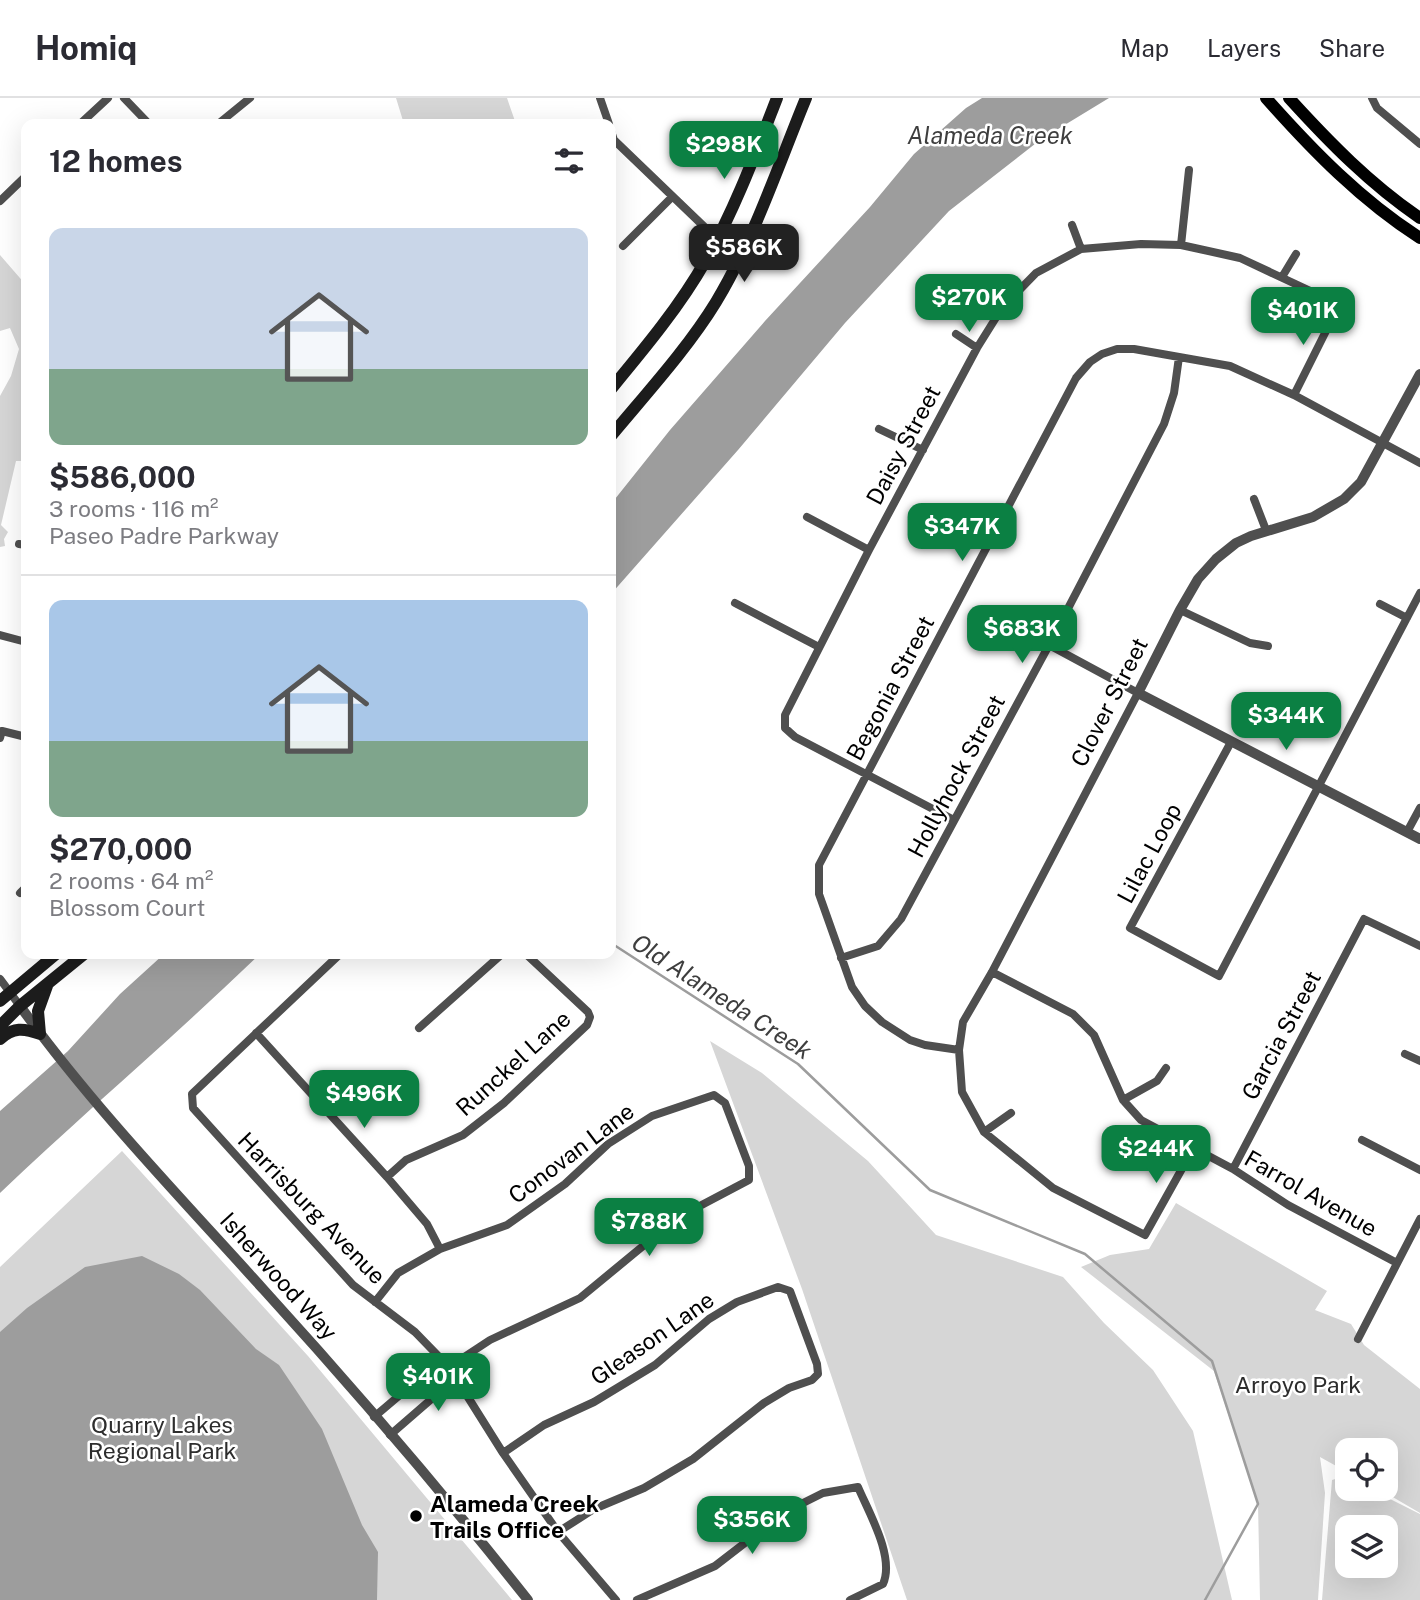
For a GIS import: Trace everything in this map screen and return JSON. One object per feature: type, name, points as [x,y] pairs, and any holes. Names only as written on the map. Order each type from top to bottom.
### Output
[{"type":"main road","points":[[616,383],[684,295],[717,239],[778,98]]},
{"type":"main road","points":[[616,430],[666,370],[715,303],[743,249],[806,98]]},
{"type":"main road","points":[[1266,98],[1326,164],[1370,202],[1420,238]]},
{"type":"main road","points":[[1289,98],[1370,180],[1420,218]]},
{"type":"main road","points":[[0,1001],[50,959]]},
{"type":"main road","points":[[0,1026],[78,959]]},
{"type":"main road","points":[[0,1039],[18,1029],[41,1035],[38,1011],[48,982]]},
{"type":"street","points":[[85,119],[108,98]]},
{"type":"street","points":[[124,98],[144,119]]},
{"type":"street","points":[[224,119],[250,98]]},
{"type":"street","points":[[600,98],[606,119]]},
{"type":"street","points":[[1372,98],[1377,108],[1420,144]]},
{"type":"street","points":[[616,141],[717,239],[743,249]]},
{"type":"street","points":[[1181,245],[1189,170]]},
{"type":"street","points":[[0,201],[21,181]]},
{"type":"street","points":[[623,246],[672,197]]},
{"type":"street","points":[[1072,225],[1081,249]]},
{"type":"street","name":"Daisy Street","points":[[866,773],[795,737],[785,728],[785,715],[977,348],[1002,308],[1036,273],[1081,249],[1141,244],[1181,245],[1240,258],[1282,277],[1334,302],[1337,309],[1294,395]]},
{"type":"street","points":[[1282,277],[1296,254]]},
{"type":"street","points":[[956,334],[977,348]]},
{"type":"street","name":"Begonia Street","points":[[959,1049],[909,1040],[882,1022],[865,1006],[852,987],[819,894],[819,865],[1076,378],[1090,362],[1102,354],[1118,349],[1135,349],[1230,366],[1294,395],[1420,463]]},
{"type":"street","name":"Hollyhock Street","points":[[841,958],[878,946],[901,919],[1049,645],[1164,424],[1174,393],[1179,356]]},
{"type":"street","name":"Clover Street","points":[[1193,1149],[1145,1234],[1054,1188],[985,1132],[962,1092],[959,1049],[963,1022],[992,972],[1198,579],[1216,559],[1236,543],[1266,530],[1313,517],[1344,499],[1361,482],[1420,374]]},
{"type":"street","points":[[879,429],[923,450]]},
{"type":"street","points":[[1254,499],[1266,530]]},
{"type":"street","points":[[807,517],[869,550]]},
{"type":"street","points":[[1319,787],[1420,593]]},
{"type":"street","points":[[735,603],[819,647]]},
{"type":"street","points":[[1380,604],[1407,618]]},
{"type":"street","points":[[1180,610],[1250,643],[1268,646]]},
{"type":"street","points":[[0,635],[21,641]]},
{"type":"street","points":[[1049,645],[1420,839]]},
{"type":"street","points":[[0,738],[2,731],[21,736]]},
{"type":"street","name":"Lilac Loop","points":[[1231,741],[1130,928],[1219,976],[1319,787]]},
{"type":"street","points":[[866,773],[954,820]]},
{"type":"street","points":[[1407,832],[1420,808]]},
{"type":"street","name":"Garcia Street","points":[[1233,1170],[1364,919],[1420,946]]},
{"type":"street","points":[[335,959],[256,1033],[387,1177],[427,1224],[440,1249]]},
{"type":"street","points":[[419,1028],[496,959]]},
{"type":"street","name":"Runckel Lane","points":[[387,1177],[406,1160],[463,1135],[504,1103],[587,1025],[590,1017],[588,1012],[531,959]]},
{"type":"street","name":"Farrol Avenue","points":[[992,972],[1073,1014],[1094,1035],[1123,1100],[1141,1120],[1233,1170],[1288,1205],[1397,1263]]},
{"type":"street","name":"Isherwood Way","points":[[0,979],[41,1035],[107,1115],[281,1308],[528,1600]]},
{"type":"street","name":"Harrisburg Avenue","points":[[256,1033],[192,1094],[193,1108],[353,1285],[415,1332],[449,1367],[503,1453],[558,1532],[616,1600]]},
{"type":"street","points":[[1405,1054],[1420,1061]]},
{"type":"street","points":[[1123,1100],[1157,1081],[1166,1068]]},
{"type":"street","name":"Conovan Lane","points":[[375,1302],[398,1273],[440,1249],[508,1225],[565,1184],[608,1144],[652,1116],[714,1095],[725,1103],[749,1166],[749,1180],[677,1218],[580,1297],[490,1340],[449,1367]]},
{"type":"street","points":[[985,1132],[1012,1113]]},
{"type":"street","points":[[1363,1140],[1420,1170]]},
{"type":"street","points":[[1358,1339],[1420,1219]]},
{"type":"street","name":"Gleason Lane","points":[[503,1453],[544,1425],[594,1402],[655,1365],[709,1319],[737,1302],[778,1287],[790,1292],[817,1364],[818,1374],[812,1380],[789,1388],[764,1403],[693,1459],[644,1489],[594,1509],[558,1532]]},
{"type":"street","points":[[374,1417],[427,1372],[449,1367],[443,1389],[390,1435]]},
{"type":"street","points":[[637,1600],[715,1566],[785,1512],[823,1493],[858,1487],[878,1534],[887,1576],[883,1584],[850,1600]]},
{"type":"green space","points":[[396,98],[507,98],[514,119],[402,119]]},
{"type":"green space","points":[[0,255],[21,279],[21,461],[16,461],[1,525],[8,532],[4,539],[5,546],[0,547],[0,396],[11,376],[19,349],[10,328],[0,331]]},
{"type":"green space","points":[[710,1041],[762,1073],[868,1161],[936,1235],[1063,1277],[1104,1323],[1153,1370],[1193,1431],[1232,1600],[907,1600],[802,1289]]},
{"type":"green space","name":"Quarry Lakes Regional Park","points":[[122,1151],[308,1356],[512,1600],[0,1600],[0,1267]]},
{"type":"green space","name":"Arroyo Park","points":[[1176,1203],[1327,1291],[1315,1310],[1351,1324],[1364,1345],[1420,1389],[1420,1513],[1398,1500],[1398,1438],[1335,1438],[1335,1465],[1320,1457],[1325,1493],[1318,1600],[1260,1600],[1258,1504],[1214,1371],[1081,1267],[1110,1255],[1149,1249]]},
{"type":"green space","points":[[1335,1479],[1335,1501],[1394,1501],[1420,1514],[1420,1600],[1322,1600],[1332,1480]]},
{"type":"water","name":"Alameda Creek","points":[[982,98],[1109,98],[1040,140],[949,211],[845,323],[616,588],[616,498],[670,430],[870,207],[914,154],[966,108]]},
{"type":"water","points":[[158,959],[255,959],[0,1193],[0,1111],[68,1051],[120,994]]},
{"type":"water","name":"Quarry Lakes Regional Park","points":[[142,1256],[179,1274],[200,1290],[256,1349],[279,1365],[322,1429],[362,1525],[378,1552],[377,1600],[0,1600],[0,1332],[27,1308],[85,1267]]},
{"type":"waterway","name":"Old Alameda Creek","points":[[616,946],[798,1064],[930,1190],[1085,1254],[1212,1361],[1258,1504],[1205,1600]]},
{"type":"place","name":"Alameda Creek Trails Office","points":[[416,1516]]}]
